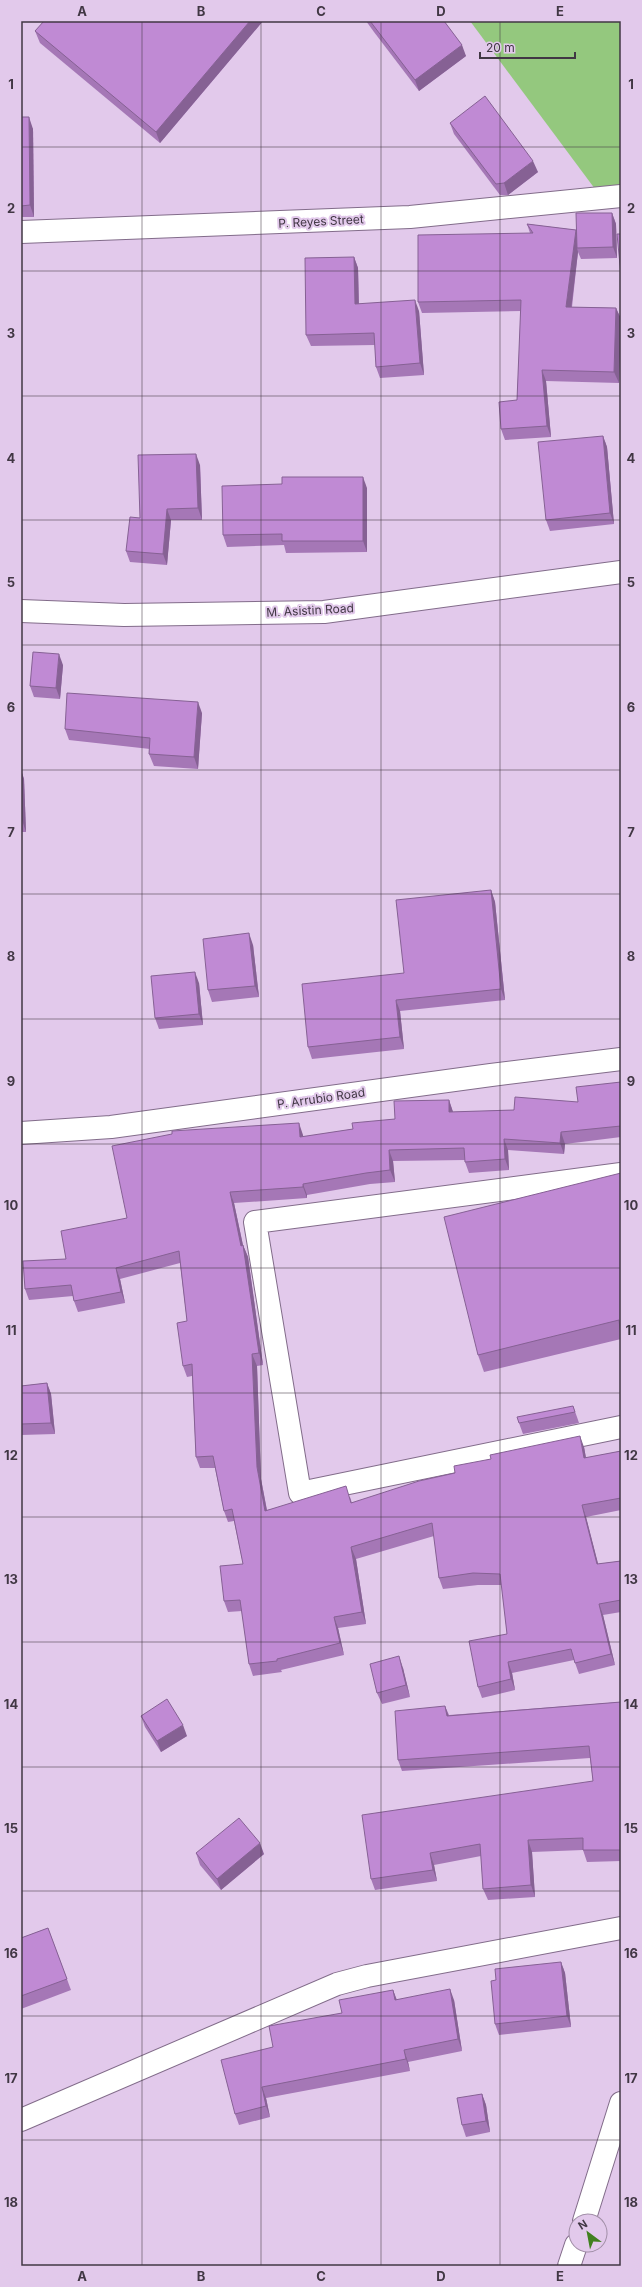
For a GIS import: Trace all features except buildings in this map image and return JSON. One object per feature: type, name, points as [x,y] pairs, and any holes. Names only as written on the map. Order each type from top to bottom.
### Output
[{"type":"street","name":"P. Reyes Street","points":[[21,232],[410,218],[621,196]]},
{"type":"street","name":"M. Asistin Road","points":[[21,611],[124,615],[324,612],[621,572]]},
{"type":"street","name":"P. Arrubio Road","points":[[21,1133],[110,1127],[491,1074],[621,1059]]},
{"type":"street","points":[[621,1174],[255,1222],[300,1493],[621,1427]]},
{"type":"street","points":[[21,2120],[337,1984],[367,1976],[621,1928]]},
{"type":"street","points":[[587,2213],[621,2104]]},
{"type":"street","points":[[569,2266],[573,2253]]},
{"type":"green space","points":[[470,21],[621,21],[621,190],[598,193]]}]
